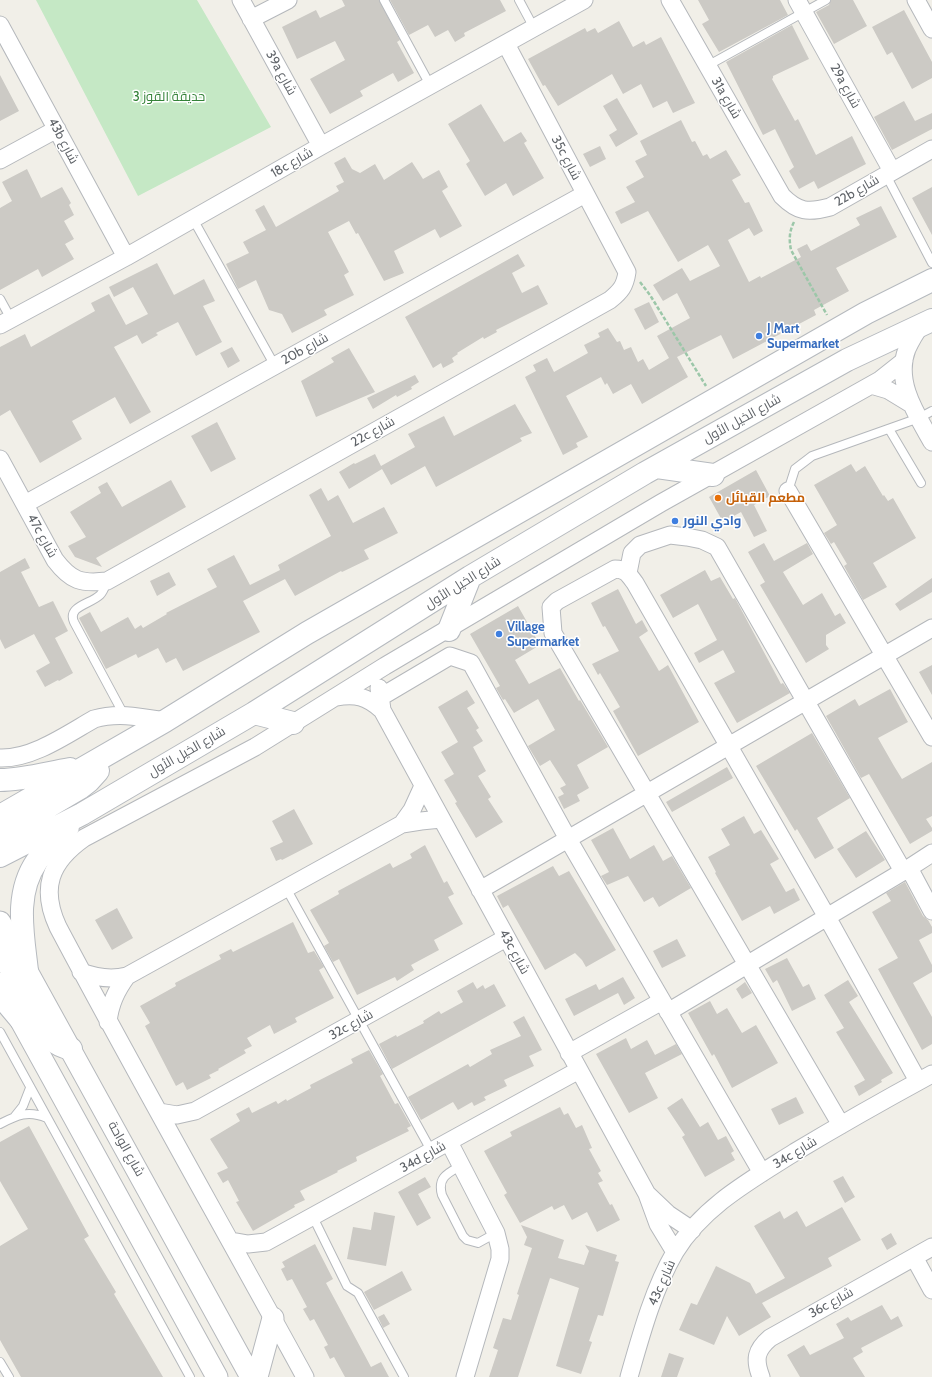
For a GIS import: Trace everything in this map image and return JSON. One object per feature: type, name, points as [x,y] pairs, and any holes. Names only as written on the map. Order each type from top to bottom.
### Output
[{"type":"main road","points":[[0,816],[165,721],[307,634],[836,330],[932,280]]},
{"type":"main road","name":"شارع الخيل الأول","points":[[0,856],[82,814],[254,713],[470,577],[657,467],[847,360],[927,322]]},
{"type":"main road","points":[[657,467],[713,475]]},
{"type":"main road","points":[[449,630],[470,577]]},
{"type":"main road","points":[[254,713],[293,722]]},
{"type":"main road","points":[[0,835],[80,788],[97,773],[108,754]]},
{"type":"main road","points":[[0,780],[9,780],[89,765]]},
{"type":"main road","points":[[27,971],[22,905],[24,890],[29,875],[36,862],[82,814]]},
{"type":"main road","points":[[0,948],[49,1038],[62,1048],[70,1049]]},
{"type":"main road","points":[[0,995],[20,1020]]},
{"type":"street","name":"39a شارع","points":[[241,0],[321,146]]},
{"type":"street","points":[[251,19],[288,0]]},
{"type":"street","name":"18c شارع","points":[[6,322],[126,257],[321,146],[584,0]]},
{"type":"street","name":"31a شارع","points":[[670,0],[782,196],[790,204],[803,211]]},
{"type":"street","points":[[916,0],[932,29]]},
{"type":"street","name":"29a شارع","points":[[801,6],[889,173]]},
{"type":"street","name":"43b شارع","points":[[0,24],[126,257]]},
{"type":"street","name":"35c شارع","points":[[506,44],[627,272]]},
{"type":"street","points":[[0,160],[56,129]]},
{"type":"street","name":"22b شارع","points":[[803,211],[830,207],[932,149]]},
{"type":"street","name":"20b شارع","points":[[25,504],[585,194]]},
{"type":"street","name":"22c شارع","points":[[107,581],[610,300],[625,284],[627,272]]},
{"type":"street","points":[[927,322],[907,350],[903,374],[905,386],[921,411],[932,442]]},
{"type":"street","points":[[305,1377],[231,1241],[108,1022],[51,913],[49,898],[50,883],[54,869],[72,846],[84,838],[255,747],[385,666],[449,630],[661,503],[871,385],[904,361]]},
{"type":"street","points":[[871,385],[888,390],[921,411]]},
{"type":"street","name":"47c شارع","points":[[0,459],[55,560],[64,572],[76,580],[91,583],[107,581]]},
{"type":"street","points":[[788,491],[932,737]]},
{"type":"street","points":[[628,573],[632,553],[640,545],[670,535],[702,540],[717,547],[806,701],[932,911]]},
{"type":"street","points":[[840,1125],[552,633],[551,607],[557,601],[615,569],[621,569],[628,573],[827,917],[928,1076]]},
{"type":"street","points":[[480,890],[932,628]]},
{"type":"street","points":[[380,704],[450,656],[471,663],[568,839],[762,1173]]},
{"type":"street","points":[[380,704],[379,687],[385,666]]},
{"type":"street","name":"43c شارع","points":[[335,697],[348,695],[360,696],[380,704],[423,786],[646,1194],[658,1224],[675,1252],[658,1287],[645,1323],[629,1377]]},
{"type":"street","points":[[0,758],[20,756],[32,752],[94,720],[104,717],[124,715],[165,721]]},
{"type":"street","points":[[402,824],[412,810],[423,786]]},
{"type":"street","points":[[81,972],[104,979],[116,979],[127,976],[402,824],[421,820],[441,819]]},
{"type":"street","points":[[569,1052],[747,965],[932,853]]},
{"type":"street","name":"شارع الواحة","points":[[0,922],[251,1377]]},
{"type":"street","name":"32c شارع","points":[[159,1112],[177,1114],[195,1111],[506,938]]},
{"type":"street","points":[[108,1022],[114,998],[119,986],[127,976]]},
{"type":"street","points":[[0,983],[217,1377]]},
{"type":"street","name":"34d شارع","points":[[231,1241],[248,1244],[266,1242],[432,1152],[578,1070]]},
{"type":"street","name":"34c شارع","points":[[675,1252],[712,1208],[736,1189],[840,1125],[928,1076]]},
{"type":"street","name":"32c شارع","points":[[177,1145],[183,1126],[195,1111]]},
{"type":"street","points":[[449,1142],[496,1233],[500,1250],[500,1259],[466,1377]]},
{"type":"street","name":"43c شارع","points":[[646,1194],[668,1214],[692,1230]]},
{"type":"street","name":"34d شارع","points":[[248,1273],[266,1242]]},
{"type":"street","name":"36c شارع","points":[[761,1377],[757,1367],[757,1355],[762,1345],[770,1338],[932,1247]]},
{"type":"street","points":[[914,1257],[932,1290]]},
{"type":"street","points":[[171,1294],[200,1377]]},
{"type":"street","points":[[257,1377],[273,1318]]},
{"type":"lane","points":[[384,0],[430,85]]},
{"type":"lane","points":[[519,0],[534,28]]},
{"type":"lane","points":[[707,66],[801,6],[826,0]]},
{"type":"lane","points":[[889,173],[932,263]]},
{"type":"lane","points":[[193,219],[275,366]]},
{"type":"lane","points":[[0,299],[6,322]]},
{"type":"lane","points":[[788,491],[795,470],[812,456],[889,429],[921,411]]},
{"type":"lane","points":[[889,429],[921,484]]},
{"type":"lane","points":[[107,581],[100,594],[76,609],[72,616],[124,715]]},
{"type":"lane","points":[[286,888],[432,1152]]},
{"type":"lane","points":[[0,1032],[190,1377]]},
{"type":"lane","points":[[15,1116],[23,1106],[30,1088]]},
{"type":"lane","points":[[0,1124],[15,1116],[28,1114],[47,1118]]},
{"type":"lane","points":[[462,1165],[443,1177],[440,1183],[442,1195],[463,1236],[467,1240],[478,1243],[496,1233]]},
{"type":"lane","points":[[313,1217],[347,1286],[358,1293],[404,1377]]},
{"type":"lane","points":[[0,1362],[9,1377]]},
{"type":"path","points":[[803,211],[796,219],[791,229],[789,239],[791,250],[836,330]]},
{"type":"path","points":[[627,272],[644,286],[715,400]]},
{"type":"green space","name":"حديقة القوز 3","points":[[36,0],[197,0],[271,127],[138,196]]},
{"type":"building","points":[[342,0],[379,0],[400,40],[397,42],[414,73],[398,82],[393,73],[360,91],[363,96],[330,114],[310,79],[345,60],[335,41],[297,59],[282,27],[316,10],[320,18],[345,6]]},
{"type":"building","points":[[390,0],[500,0],[506,11],[464,33],[465,36],[455,42],[448,30],[435,37],[428,25],[409,35]]},
{"type":"building","points":[[698,0],[780,0],[788,15],[719,52],[702,24],[709,20]]},
{"type":"building","points":[[831,0],[853,0],[867,26],[834,44],[816,12],[829,5]]},
{"type":"building","points":[[904,10],[932,62],[932,78],[912,89],[892,52],[887,55],[872,27]]},
{"type":"building","points":[[619,21],[633,47],[644,41],[646,45],[661,37],[695,103],[673,113],[667,101],[653,108],[641,84],[623,94],[612,74],[558,106],[545,85],[543,86],[528,59],[585,28],[587,32],[595,28],[598,33]]},
{"type":"building","points":[[792,25],[809,59],[773,76],[772,79],[795,121],[798,119],[816,155],[852,136],[866,164],[818,189],[814,181],[799,189],[789,171],[794,167],[775,129],[763,135],[726,62]]},
{"type":"building","points":[[0,75],[19,111],[0,121]]},
{"type":"building","points":[[617,98],[638,134],[616,147],[609,135],[617,130],[603,106]]},
{"type":"building","points":[[904,101],[915,121],[932,113],[932,129],[892,150],[874,117]]},
{"type":"building","points":[[481,104],[504,142],[521,132],[527,141],[524,143],[544,178],[513,196],[506,183],[485,196],[466,164],[470,161],[448,124]]},
{"type":"building","points":[[681,120],[692,142],[695,141],[703,156],[707,154],[710,159],[726,150],[741,175],[732,180],[745,203],[749,202],[763,231],[754,236],[749,228],[728,240],[749,282],[760,276],[761,278],[801,257],[797,249],[807,244],[811,251],[860,225],[856,218],[881,206],[897,237],[836,268],[849,291],[814,310],[816,315],[733,359],[721,335],[677,357],[688,377],[642,404],[631,384],[613,394],[607,383],[605,385],[601,377],[566,396],[588,437],[576,443],[578,447],[563,455],[525,377],[536,371],[533,365],[547,358],[554,372],[588,353],[584,345],[600,337],[598,333],[608,328],[617,342],[620,341],[624,350],[631,347],[638,362],[643,359],[649,370],[669,358],[657,336],[690,318],[677,293],[663,301],[653,285],[682,268],[690,281],[720,266],[708,245],[678,262],[648,211],[621,224],[615,212],[635,202],[626,187],[644,177],[635,161],[647,155],[640,141]]},
{"type":"building","points":[[600,146],[606,159],[590,167],[583,154]]},
{"type":"building","points":[[345,157],[352,169],[360,173],[375,164],[384,180],[412,162],[423,179],[439,170],[448,187],[442,191],[462,226],[440,238],[435,229],[394,251],[404,273],[384,281],[358,233],[356,234],[349,221],[328,232],[349,272],[344,275],[354,295],[324,310],[327,315],[292,333],[282,314],[269,310],[256,280],[238,289],[226,264],[249,253],[243,242],[266,230],[255,210],[264,205],[276,227],[339,191],[336,186],[344,182],[334,163]]},
{"type":"building","points":[[27,169],[41,198],[62,187],[71,203],[69,205],[74,215],[64,221],[74,239],[65,244],[74,259],[42,277],[38,269],[0,290],[0,208],[12,201],[2,182]]},
{"type":"building","points":[[932,187],[932,235],[912,198]]},
{"type":"building","points":[[518,254],[525,266],[512,273],[522,293],[538,285],[548,304],[496,330],[497,332],[484,339],[483,337],[457,353],[458,354],[452,358],[454,362],[443,368],[441,363],[433,368],[405,317]]},
{"type":"building","points":[[157,263],[174,295],[204,279],[215,301],[203,306],[222,342],[196,356],[178,322],[156,333],[158,335],[142,344],[137,335],[114,347],[151,412],[130,424],[115,397],[72,421],[82,439],[40,463],[10,410],[0,416],[0,347],[25,334],[31,347],[95,311],[91,303],[109,294],[126,325],[148,314],[133,287],[114,297],[109,287]]},
{"type":"building","points":[[649,302],[659,322],[645,330],[634,309]]},
{"type":"building","points":[[232,347],[240,361],[228,368],[220,353]]},
{"type":"building","points":[[349,348],[375,392],[316,417],[301,381],[334,362],[331,358]]},
{"type":"building","points":[[415,375],[419,382],[411,387],[412,389],[397,397],[396,395],[373,409],[367,398]]},
{"type":"building","points":[[515,404],[532,433],[520,438],[522,441],[436,487],[425,466],[391,485],[382,469],[349,489],[339,472],[354,463],[355,464],[375,454],[381,466],[415,447],[408,434],[444,416],[454,436]]},
{"type":"building","points":[[217,422],[236,459],[211,472],[191,436]]},
{"type":"building","points":[[851,464],[856,472],[865,466],[883,496],[884,495],[888,501],[893,498],[916,538],[873,563],[887,587],[863,600],[844,566],[847,564],[834,542],[831,544],[824,533],[837,525],[814,485]]},
{"type":"building","points":[[756,470],[770,496],[754,505],[767,531],[754,537],[741,512],[723,522],[709,497]]},
{"type":"building","points":[[171,480],[186,507],[96,558],[102,567],[75,557],[68,546],[86,537],[70,512],[101,493],[98,487],[107,482],[122,507]]},
{"type":"building","points":[[321,488],[328,501],[338,495],[353,523],[384,507],[398,533],[364,550],[369,559],[342,572],[341,571],[295,596],[285,579],[243,601],[260,632],[183,671],[176,658],[166,663],[158,648],[138,658],[136,654],[106,669],[79,618],[90,612],[101,632],[128,617],[135,629],[141,625],[143,628],[167,614],[166,613],[217,587],[207,569],[234,555],[250,585],[280,570],[278,565],[331,536],[309,495]]},
{"type":"building","points":[[764,543],[774,561],[807,543],[813,554],[783,572],[803,605],[822,593],[835,616],[840,613],[846,623],[826,635],[826,645],[829,649],[806,663],[760,585],[765,582],[748,552]]},
{"type":"building","points":[[25,558],[30,568],[21,572],[39,607],[53,601],[68,631],[55,638],[73,673],[45,687],[36,671],[50,663],[34,634],[5,649],[0,639],[0,572]]},
{"type":"building","points":[[705,570],[711,581],[720,577],[733,599],[735,598],[781,684],[783,683],[790,693],[737,723],[714,683],[735,672],[723,650],[699,663],[694,653],[717,640],[698,604],[673,618],[660,595]]},
{"type":"building","points":[[169,572],[176,585],[157,596],[150,581]]},
{"type":"building","points":[[932,578],[932,592],[900,611],[895,604]]},
{"type":"building","points":[[618,589],[636,624],[642,620],[648,631],[639,637],[659,671],[668,665],[699,722],[638,756],[613,711],[620,707],[600,673],[598,675],[592,664],[619,651],[605,626],[603,627],[591,603]]},
{"type":"building","points":[[518,606],[540,645],[515,660],[529,684],[560,668],[608,747],[577,765],[589,788],[577,795],[580,801],[564,809],[558,797],[564,794],[560,788],[566,785],[550,760],[540,766],[528,746],[555,730],[538,699],[514,713],[505,699],[503,700],[496,688],[500,686],[470,634]]},
{"type":"building","points":[[932,665],[932,695],[919,672]]},
{"type":"building","points":[[890,689],[908,722],[878,738],[894,766],[902,779],[932,762],[932,816],[926,819],[932,828],[932,831],[910,844],[869,774],[861,778],[826,716],[855,699],[859,706]]},
{"type":"building","points":[[467,690],[475,703],[467,708],[479,728],[476,730],[483,741],[473,747],[486,771],[478,776],[491,797],[488,799],[503,822],[476,838],[455,803],[457,802],[444,780],[454,774],[441,752],[458,742],[438,707]]},
{"type":"building","points":[[812,733],[850,798],[817,818],[834,848],[815,859],[797,829],[795,831],[756,766]]},
{"type":"building","points":[[727,767],[733,778],[672,812],[666,802]]},
{"type":"building","points":[[294,809],[313,844],[282,860],[276,861],[270,848],[283,842],[272,821]]},
{"type":"building","points":[[744,816],[754,834],[761,830],[779,859],[770,864],[786,892],[794,888],[800,900],[774,914],[770,906],[742,921],[715,873],[716,872],[708,857],[730,845],[721,829]]},
{"type":"building","points":[[613,828],[630,859],[654,845],[663,861],[672,856],[691,888],[659,907],[653,897],[644,902],[628,876],[607,885],[601,876],[609,872],[591,840]]},
{"type":"building","points":[[866,831],[885,860],[856,878],[837,849]]},
{"type":"building","points":[[425,845],[444,883],[447,881],[454,894],[448,897],[463,924],[434,940],[439,950],[411,965],[414,970],[397,981],[395,977],[357,995],[339,959],[333,962],[324,946],[329,943],[310,910],[339,894],[338,891],[390,863],[393,868],[412,858],[410,854]]},
{"type":"building","points":[[553,866],[559,876],[569,871],[616,950],[586,967],[575,953],[545,970],[508,905],[503,908],[497,896]]},
{"type":"building","points":[[905,882],[923,916],[928,920],[932,927],[932,933],[919,940],[932,965],[932,972],[913,983],[932,1017],[932,1044],[922,1050],[878,969],[898,958],[872,912],[891,901],[886,893]]},
{"type":"building","points":[[117,908],[133,938],[112,950],[95,920]]},
{"type":"building","points":[[293,922],[308,953],[314,951],[324,967],[319,970],[334,998],[295,1018],[297,1022],[274,1034],[270,1025],[247,1038],[252,1046],[244,1050],[246,1053],[209,1075],[211,1078],[187,1090],[183,1082],[176,1086],[145,1026],[150,1023],[140,1006],[176,986],[175,983],[221,959],[219,955],[231,949],[233,952]]},
{"type":"building","points":[[677,939],[686,956],[662,968],[653,951]]},
{"type":"building","points":[[787,958],[803,987],[809,984],[816,999],[792,1011],[777,980],[773,983],[765,969]]},
{"type":"building","points":[[623,977],[635,998],[624,1005],[618,993],[574,1016],[565,999],[596,984],[599,990]]},
{"type":"building","points":[[848,980],[858,996],[849,1002],[893,1073],[881,1080],[882,1082],[859,1096],[854,1086],[865,1080],[836,1032],[844,1028],[824,995]]},
{"type":"building","points":[[473,982],[477,989],[483,985],[485,989],[494,984],[506,1006],[392,1069],[379,1044],[396,1035],[397,1037],[424,1023],[423,1021],[439,1011],[441,1014],[463,1002],[457,991]]},
{"type":"building","points":[[745,982],[752,993],[742,999],[736,989]]},
{"type":"building","points":[[710,1001],[717,1014],[727,1008],[742,1033],[756,1025],[778,1063],[732,1088],[714,1054],[712,1056],[688,1013]]},
{"type":"building","points":[[524,1016],[542,1050],[529,1056],[534,1066],[504,1080],[507,1086],[484,1097],[486,1100],[474,1106],[472,1102],[458,1110],[453,1102],[421,1120],[408,1097],[468,1064],[470,1067],[492,1054],[490,1050],[521,1036],[513,1022]]},
{"type":"building","points":[[626,1038],[631,1049],[647,1040],[655,1055],[676,1044],[682,1054],[645,1073],[658,1098],[629,1113],[596,1054]]},
{"type":"building","points":[[369,1050],[383,1074],[380,1076],[395,1104],[398,1103],[411,1126],[407,1128],[409,1131],[356,1157],[357,1161],[300,1191],[305,1200],[294,1205],[295,1207],[253,1231],[236,1202],[239,1201],[228,1180],[223,1183],[217,1173],[228,1168],[210,1139],[240,1121],[236,1114],[249,1107],[252,1113],[276,1101],[278,1104],[286,1099],[287,1101],[311,1088],[310,1085],[353,1063],[351,1059]]},
{"type":"building","points":[[796,1097],[804,1113],[779,1125],[771,1109]]},
{"type":"building","points":[[682,1098],[700,1127],[708,1122],[718,1140],[726,1136],[734,1151],[731,1153],[735,1160],[705,1177],[682,1137],[685,1135],[667,1108]]},
{"type":"building","points":[[560,1107],[564,1115],[568,1113],[576,1128],[582,1125],[592,1148],[589,1149],[601,1171],[598,1173],[603,1181],[598,1183],[610,1205],[612,1204],[620,1220],[597,1232],[587,1212],[572,1220],[564,1205],[554,1210],[552,1206],[520,1223],[504,1195],[507,1193],[484,1151],[512,1136],[510,1132]]},
{"type":"building","points":[[29,1126],[89,1236],[84,1239],[116,1292],[114,1294],[163,1377],[21,1377],[0,1340],[0,1246],[28,1229],[0,1181],[0,1142]]},
{"type":"building","points":[[843,1176],[855,1197],[845,1203],[833,1181]]},
{"type":"building","points":[[425,1177],[431,1187],[418,1194],[431,1218],[417,1226],[398,1192]]},
{"type":"building","points":[[842,1207],[861,1240],[828,1258],[832,1266],[762,1303],[771,1317],[739,1336],[727,1316],[714,1345],[679,1330],[691,1303],[697,1305],[716,1266],[750,1283],[756,1294],[785,1278],[754,1226],[780,1211],[784,1219],[797,1211],[806,1227]]},
{"type":"building","points":[[374,1212],[395,1216],[386,1266],[347,1259],[353,1227],[371,1230]]},
{"type":"building","points":[[521,1225],[564,1240],[558,1258],[584,1265],[589,1251],[585,1245],[617,1255],[615,1261],[619,1262],[603,1316],[598,1315],[589,1341],[592,1342],[581,1374],[556,1366],[579,1288],[550,1278],[518,1377],[489,1377],[498,1350],[493,1348],[503,1318],[511,1320],[519,1295],[517,1294],[532,1248],[524,1245],[527,1237]]},
{"type":"building","points":[[891,1233],[897,1244],[887,1250],[881,1239]]},
{"type":"building","points":[[315,1244],[333,1279],[326,1283],[371,1367],[381,1362],[389,1377],[345,1377],[334,1357],[330,1359],[324,1347],[328,1345],[314,1319],[310,1321],[303,1309],[307,1307],[292,1279],[287,1281],[281,1269],[285,1267],[282,1262]]},
{"type":"building","points":[[402,1271],[412,1290],[374,1310],[364,1292]]},
{"type":"building","points":[[882,1305],[891,1320],[898,1316],[903,1326],[861,1348],[863,1352],[853,1358],[865,1377],[800,1377],[787,1355],[804,1345],[810,1355],[844,1338],[836,1324],[848,1317],[851,1321]]},
{"type":"building","points":[[384,1314],[390,1324],[383,1328],[378,1317]]},
{"type":"building","points":[[669,1353],[684,1358],[677,1377],[661,1377]]},
{"type":"place","name":"J Mart Supermarket","points":[[759,336]]},
{"type":"place","name":"مطعم القبائل","points":[[718,498]]},
{"type":"place","name":"وادي النور","points":[[675,521]]},
{"type":"place","name":"Village Supermarket","points":[[499,634]]}]
